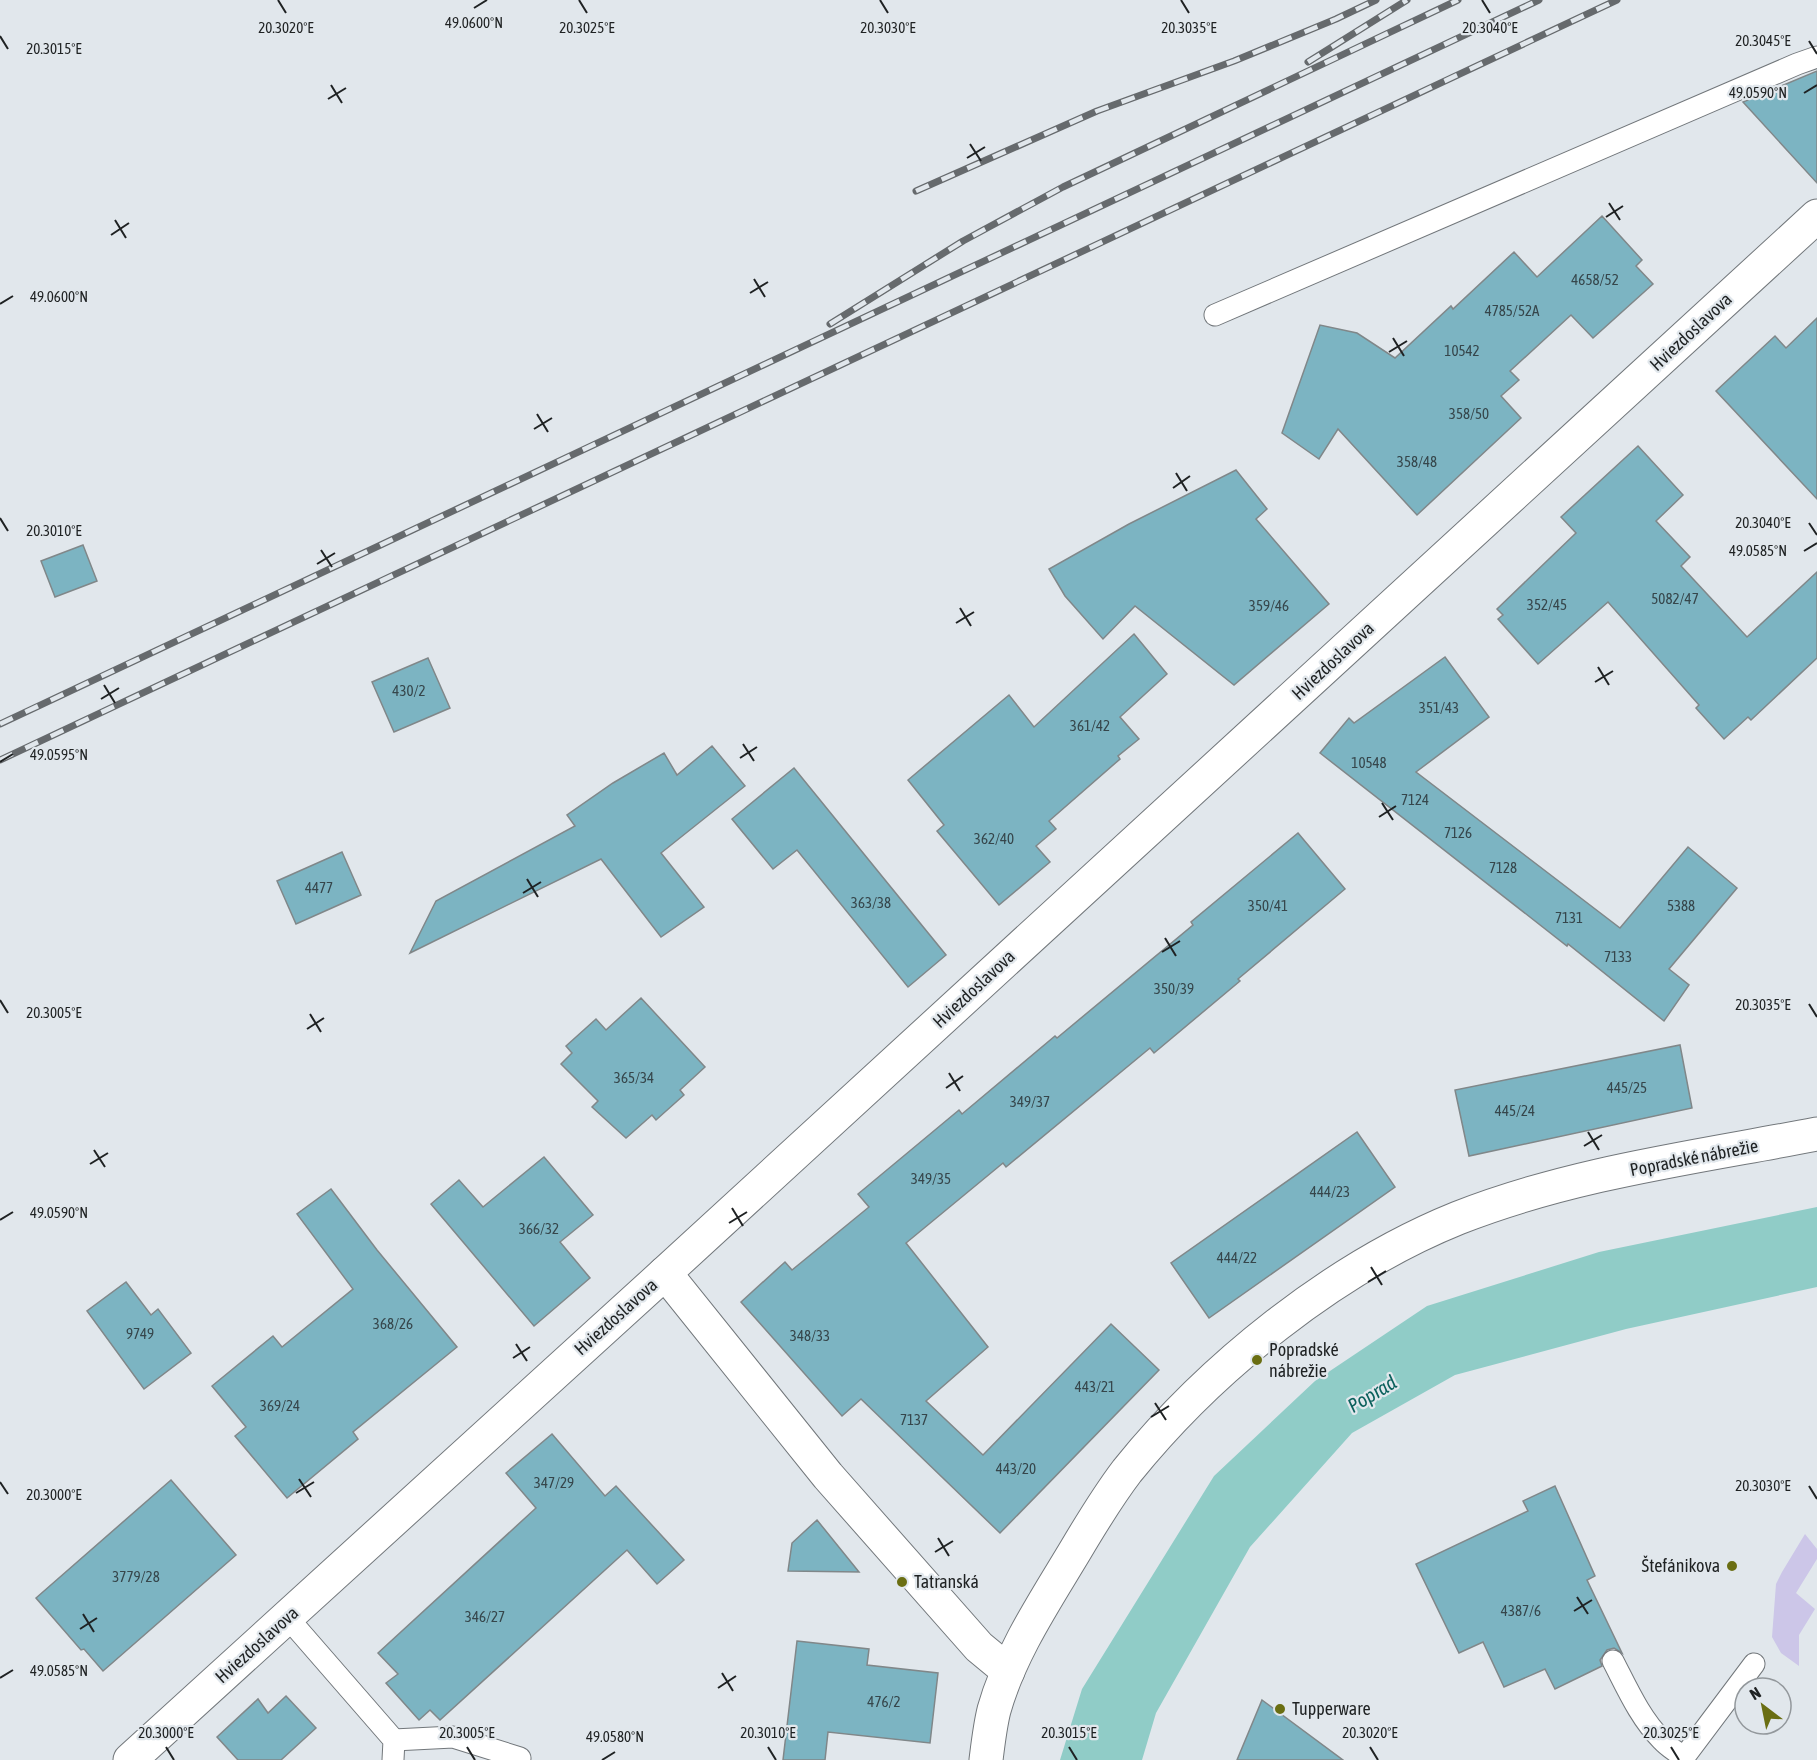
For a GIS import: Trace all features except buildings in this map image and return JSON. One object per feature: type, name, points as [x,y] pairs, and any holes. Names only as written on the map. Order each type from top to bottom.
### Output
[{"type":"street","name":"Hviezdoslavova","points":[[130,1760],[1817,216]]},
{"type":"street","name":"Popradské nábrežie","points":[[986,1760],[994,1712],[1008,1671],[1048,1595],[1089,1527],[1125,1474],[1167,1424],[1247,1348],[1327,1288],[1393,1250],[1457,1219],[1538,1192],[1598,1176],[1817,1134]]},
{"type":"street","points":[[664,1273],[828,1476],[985,1653],[1008,1671]]},
{"type":"lane","points":[[1215,315],[1786,68],[1817,57]]},
{"type":"lane","points":[[287,1617],[393,1750],[453,1737],[520,1758]]},
{"type":"lane","points":[[1612,1661],[1634,1702],[1651,1727],[1663,1742],[1683,1759],[1754,1665]]},
{"type":"shaded area","points":[[1805,1534],[1817,1549],[1817,1559],[1796,1593],[1815,1609],[1799,1635],[1799,1666],[1781,1653],[1772,1637],[1776,1584]]},
{"type":"water","name":"Poprad","points":[[1817,1207],[1817,1287],[1626,1329],[1455,1375],[1352,1433],[1250,1547],[1156,1713],[1142,1760],[1060,1760],[1082,1689],[1214,1476],[1315,1381],[1427,1306],[1599,1252]]},
{"type":"railway","points":[[916,191],[1097,111],[1234,61],[1376,0]]},
{"type":"railway","points":[[1308,62],[1407,0]]},
{"type":"railway","points":[[830,324],[963,241],[1063,187],[1458,0]]},
{"type":"railway","points":[[0,724],[1539,0]]},
{"type":"railway","points":[[0,760],[1617,0]]},
{"type":"place","name":"Popradské nábrežie","points":[[1257,1360]]},
{"type":"place","name":"Štefánikova","points":[[1732,1566]]},
{"type":"place","name":"Tatranská","points":[[902,1582]]},
{"type":"place","name":"Tupperware","points":[[1280,1709]]}]
